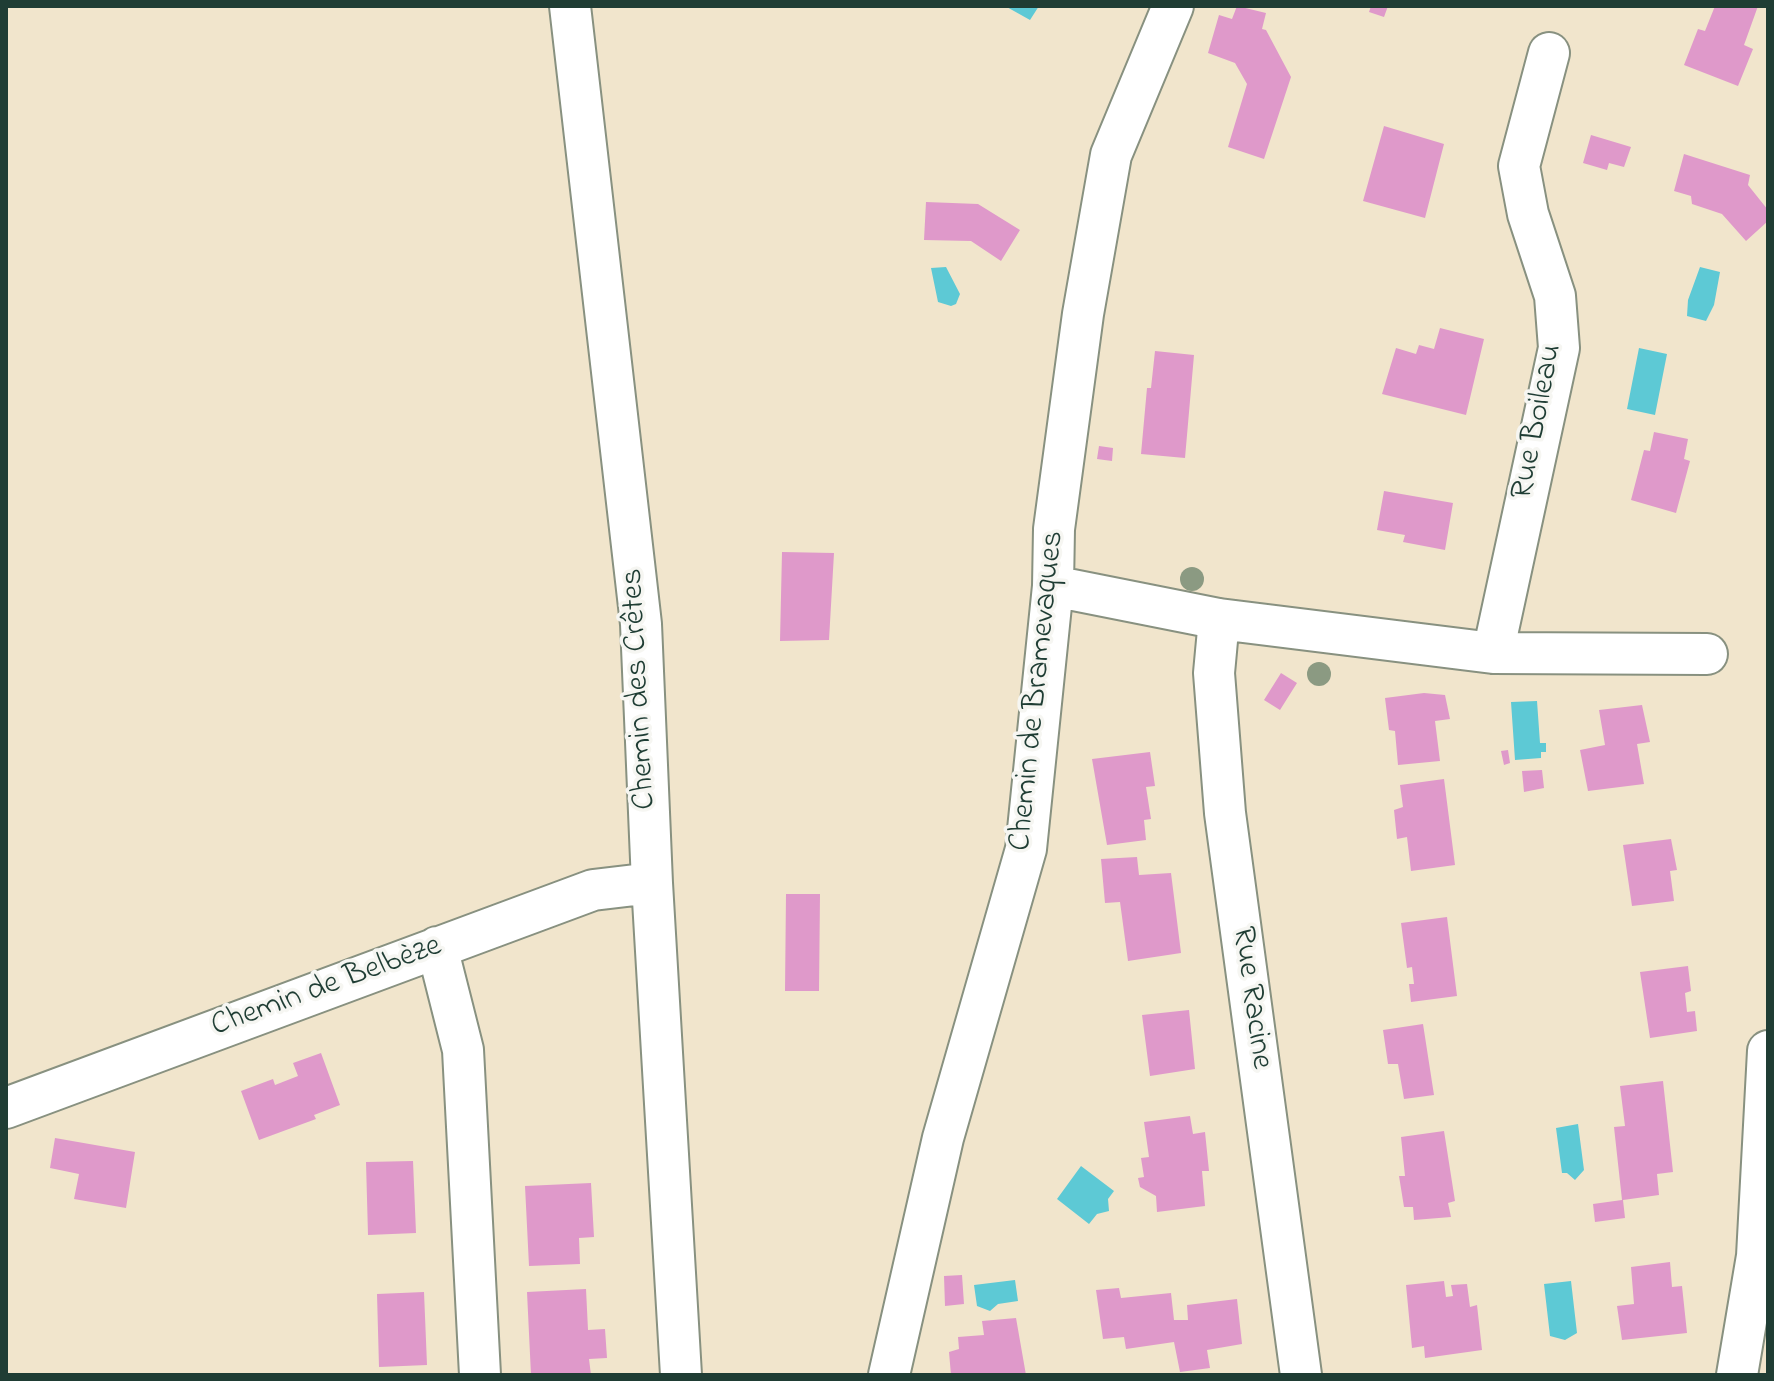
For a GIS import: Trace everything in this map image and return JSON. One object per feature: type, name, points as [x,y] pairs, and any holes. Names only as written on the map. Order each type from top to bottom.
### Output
[{"type":"street","name":"Chemin des Crêtes","points":[[570,6],[641,624],[652,883],[681,1375]]},
{"type":"street","name":"Chemin de Bramevaques","points":[[889,1375],[943,1138],[1026,849],[1053,586],[1054,529],[1111,155],[1173,6]]},
{"type":"street","name":"Rue Boileau","points":[[1493,653],[1559,348],[1555,296],[1525,201],[1519,166],[1549,53]]},
{"type":"street","points":[[1053,586],[1219,619],[1493,653],[1707,654]]},
{"type":"street","name":"Rue Racine","points":[[1219,619],[1214,673],[1225,813],[1301,1375]]},
{"type":"street","name":"Chemin de Belbèze","points":[[6,1108],[593,890],[652,883]]},
{"type":"street","points":[[437,947],[463,1050],[480,1375]]},
{"type":"street","points":[[1737,1375],[1757,1256],[1768,1051]]},
{"type":"water","points":[[1005,6],[1039,6],[1030,20]]},
{"type":"water","points":[[946,267],[960,294],[956,304],[951,306],[938,302],[931,268]]},
{"type":"water","points":[[1700,267],[1720,272],[1714,305],[1706,321],[1687,316],[1688,300]]},
{"type":"water","points":[[1639,348],[1667,354],[1655,415],[1627,409]]},
{"type":"water","points":[[1537,701],[1540,743],[1546,743],[1546,752],[1541,752],[1541,758],[1515,760],[1511,702]]},
{"type":"water","points":[[1578,1124],[1584,1170],[1575,1180],[1562,1173],[1556,1128]]},
{"type":"water","points":[[1081,1166],[1114,1191],[1108,1199],[1109,1211],[1097,1214],[1089,1224],[1057,1199]]},
{"type":"water","points":[[1015,1280],[1018,1301],[998,1304],[990,1311],[977,1306],[974,1285]]},
{"type":"water","points":[[1571,1281],[1577,1333],[1565,1340],[1550,1336],[1544,1284]]},
{"type":"building","points":[[1237,6],[1266,13],[1262,29],[1266,30],[1291,77],[1264,159],[1228,147],[1247,84],[1235,63],[1208,53],[1219,15],[1232,19]]},
{"type":"building","points":[[1371,6],[1388,6],[1384,17],[1369,12]]},
{"type":"building","points":[[1715,6],[1758,6],[1744,45],[1753,49],[1738,86],[1684,65],[1698,29],[1705,31]]},
{"type":"building","points":[[1384,126],[1444,144],[1425,218],[1363,201]]},
{"type":"building","points":[[1591,135],[1631,147],[1624,167],[1609,163],[1607,170],[1583,163]]},
{"type":"building","points":[[1684,154],[1750,175],[1748,185],[1768,210],[1768,221],[1746,241],[1722,214],[1692,204],[1691,196],[1674,191]]},
{"type":"building","points":[[926,202],[978,204],[1020,230],[1001,261],[971,241],[924,240]]},
{"type":"building","points":[[1440,328],[1484,339],[1466,415],[1382,394],[1396,348],[1416,354],[1419,345],[1434,349]]},
{"type":"building","points":[[1155,351],[1194,355],[1185,458],[1141,454],[1147,388],[1151,388]]},
{"type":"building","points":[[1654,432],[1688,439],[1684,459],[1690,461],[1676,513],[1631,500],[1644,450],[1650,451]]},
{"type":"building","points":[[1099,446],[1113,448],[1112,461],[1097,459]]},
{"type":"building","points":[[1384,491],[1453,503],[1445,550],[1403,542],[1405,535],[1377,530]]},
{"type":"building","points":[[782,552],[834,553],[829,640],[780,641]]},
{"type":"building","points":[[1281,673],[1297,683],[1280,710],[1264,700]]},
{"type":"building","points":[[1424,693],[1445,695],[1450,719],[1435,721],[1440,761],[1398,765],[1395,731],[1389,730],[1385,698]]},
{"type":"building","points":[[1642,705],[1650,742],[1637,744],[1644,784],[1588,791],[1580,750],[1605,745],[1599,710]]},
{"type":"building","points":[[1508,750],[1510,763],[1504,765],[1501,751]]},
{"type":"building","points":[[1150,752],[1155,786],[1146,787],[1151,819],[1144,820],[1146,840],[1107,845],[1092,759]]},
{"type":"building","points":[[1542,770],[1544,788],[1524,792],[1522,771]]},
{"type":"building","points":[[1444,779],[1455,865],[1411,871],[1407,837],[1397,839],[1394,810],[1403,807],[1400,785]]},
{"type":"building","points":[[1671,839],[1677,870],[1670,871],[1674,901],[1632,906],[1623,845]]},
{"type":"building","points":[[1137,857],[1139,875],[1171,873],[1181,953],[1128,961],[1120,902],[1105,903],[1101,859]]},
{"type":"building","points":[[786,894],[820,894],[819,991],[785,991]]},
{"type":"building","points":[[1447,917],[1457,996],[1411,1002],[1409,984],[1414,984],[1412,967],[1407,968],[1401,923]]},
{"type":"building","points":[[1688,966],[1691,991],[1685,993],[1687,1012],[1695,1011],[1697,1031],[1650,1038],[1640,972]]},
{"type":"building","points":[[1189,1010],[1195,1069],[1150,1076],[1142,1015]]},
{"type":"building","points":[[1423,1024],[1434,1095],[1404,1099],[1398,1064],[1388,1064],[1383,1030]]},
{"type":"building","points":[[321,1053],[340,1105],[314,1115],[316,1119],[259,1140],[241,1091],[273,1079],[275,1085],[298,1076],[293,1063]]},
{"type":"building","points":[[1663,1081],[1673,1172],[1657,1174],[1659,1195],[1623,1200],[1625,1218],[1595,1222],[1593,1204],[1622,1200],[1614,1127],[1625,1126],[1620,1086]]},
{"type":"building","points":[[1190,1116],[1193,1134],[1205,1132],[1209,1171],[1202,1171],[1205,1206],[1157,1212],[1156,1196],[1140,1187],[1138,1178],[1144,1177],[1141,1158],[1149,1157],[1144,1122]]},
{"type":"building","points":[[1444,1131],[1455,1201],[1448,1203],[1451,1217],[1414,1220],[1413,1207],[1404,1207],[1399,1176],[1405,1176],[1401,1137]]},
{"type":"building","points":[[55,1138],[135,1152],[126,1208],[74,1199],[79,1174],[50,1168]]},
{"type":"building","points":[[413,1161],[416,1233],[368,1235],[366,1162]]},
{"type":"building","points":[[591,1183],[594,1237],[579,1238],[580,1264],[529,1266],[525,1186]]},
{"type":"building","points":[[1670,1262],[1672,1287],[1682,1286],[1687,1333],[1622,1340],[1617,1306],[1634,1304],[1631,1267]]},
{"type":"building","points":[[962,1275],[964,1304],[945,1306],[944,1276]]},
{"type":"building","points":[[1444,1281],[1446,1297],[1453,1296],[1451,1285],[1467,1284],[1470,1307],[1477,1305],[1482,1350],[1425,1358],[1424,1346],[1412,1348],[1406,1285]]},
{"type":"building","points":[[1119,1288],[1121,1298],[1171,1293],[1174,1320],[1188,1320],[1187,1305],[1237,1299],[1242,1344],[1207,1350],[1210,1368],[1180,1372],[1174,1342],[1126,1349],[1124,1337],[1103,1339],[1096,1290]]},
{"type":"building","points":[[586,1289],[588,1330],[605,1329],[607,1358],[589,1359],[591,1375],[531,1375],[527,1292]]},
{"type":"building","points":[[424,1292],[427,1365],[379,1367],[377,1294]]},
{"type":"building","points":[[1016,1318],[1026,1375],[951,1375],[949,1352],[959,1349],[958,1337],[984,1335],[982,1321]]}]
